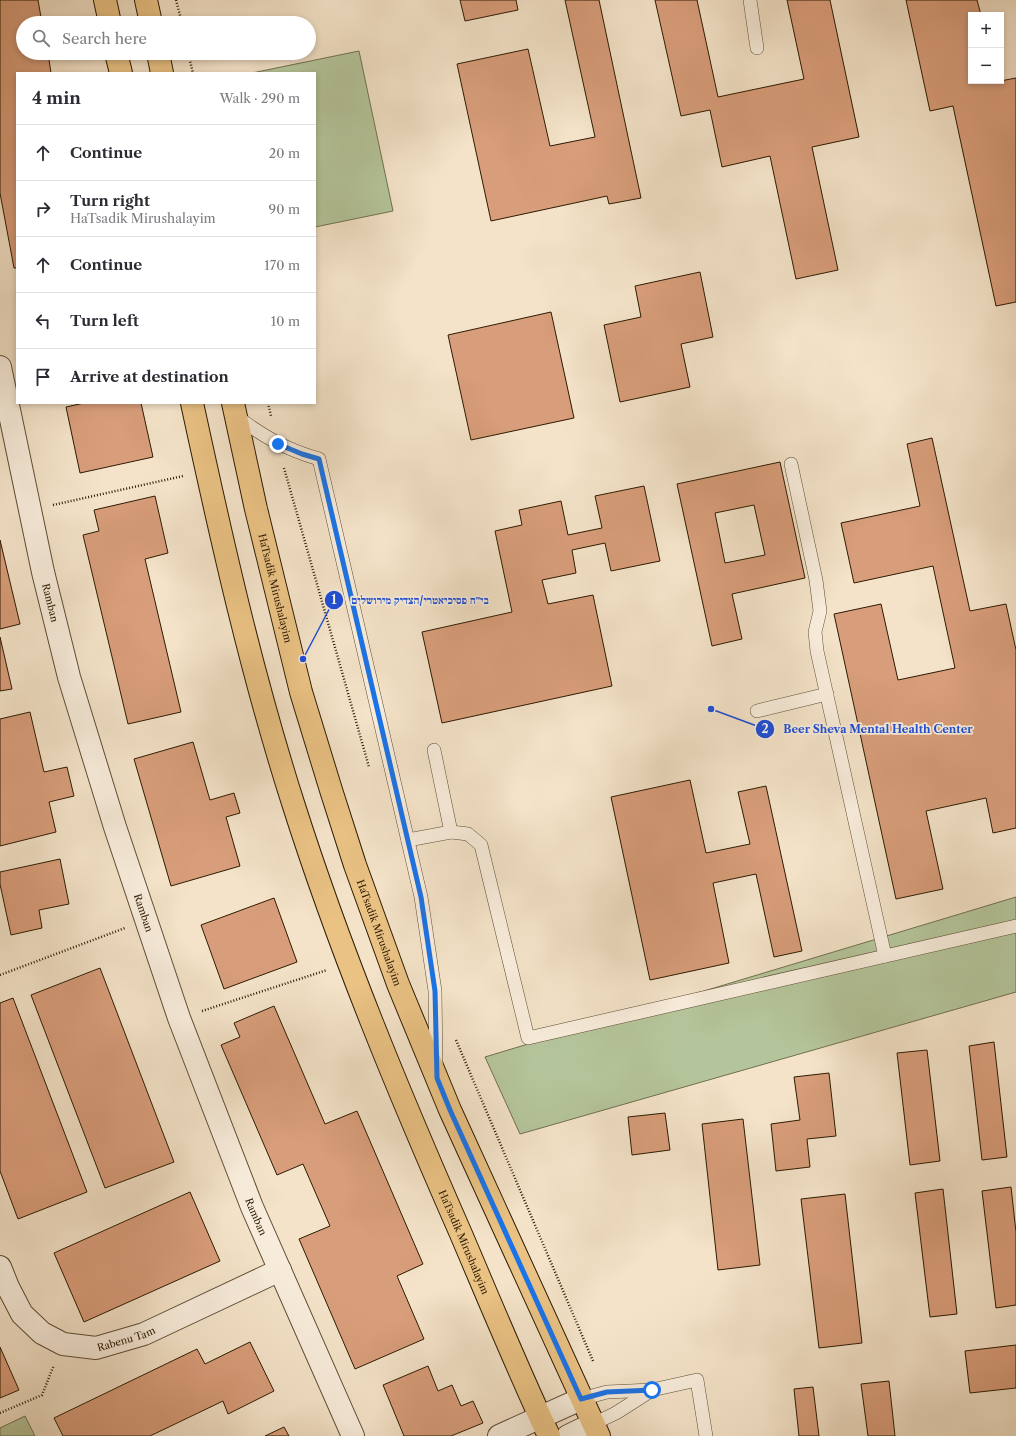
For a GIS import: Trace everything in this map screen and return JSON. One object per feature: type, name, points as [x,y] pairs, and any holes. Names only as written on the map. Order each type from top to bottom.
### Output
[{"type":"main road","points":[[105,0],[108,16]]},
{"type":"main road","points":[[146,0],[149,16]]},
{"type":"main road","points":[[118,60],[121,72]]},
{"type":"main road","points":[[159,60],[162,72]]},
{"type":"main road","name":"HaTsadik Mirushalayim","points":[[192,404],[217,518],[263,702],[292,802],[317,878],[348,963],[413,1126],[545,1426]]},
{"type":"main road","name":"HaTsadik Mirushalayim","points":[[235,410],[256,509],[301,692],[355,865],[398,984],[450,1110],[596,1430]]},
{"type":"street","name":"Ramban","points":[[0,367],[43,572],[69,677],[115,827],[179,1018],[252,1207],[353,1436]]},
{"type":"street","name":"Rabenu Tam","points":[[0,1267],[8,1287],[22,1314],[42,1333],[62,1344],[96,1348],[144,1334],[280,1270]]},
{"type":"street","points":[[499,1436],[545,1426],[581,1399]]},
{"type":"street","points":[[568,1436],[596,1430]]},
{"type":"lane","points":[[750,0],[757,48]]},
{"type":"lane","points":[[235,410],[256,431],[278,444],[319,459],[421,897],[435,991],[437,1078]]},
{"type":"lane","points":[[791,464],[816,580],[820,611],[815,632],[817,651],[885,956]]},
{"type":"lane","points":[[757,711],[827,694]]},
{"type":"lane","points":[[434,750],[451,832]]},
{"type":"lane","points":[[408,840],[451,832],[468,834],[481,845],[528,1038],[1016,926]]},
{"type":"lane","points":[[581,1399],[607,1392],[652,1390],[697,1380],[706,1436]]},
{"type":"lane","points":[[596,1430],[616,1413],[652,1390]]},
{"type":"path","points":[[176,0],[180,16]]},
{"type":"path","points":[[190,60],[193,72]]},
{"type":"path","points":[[30,510],[207,471]]},
{"type":"path","points":[[0,975],[146,920]]},
{"type":"path","points":[[179,1018],[348,963]]},
{"type":"path","points":[[0,1413],[42,1395],[62,1344]]},
{"type":"green space","points":[[359,51],[393,211],[316,227],[316,72],[257,72]]},
{"type":"green space","points":[[1016,897],[1016,992],[520,1134],[485,1057]]},
{"type":"green space","points":[[25,1416],[35,1436],[0,1436],[0,1428]]},
{"type":"building","points":[[0,0],[38,0],[41,16],[16,16],[16,60],[49,60],[51,72],[16,72],[16,268],[14,268],[0,193]]},
{"type":"building","points":[[460,0],[516,0],[518,10],[465,21]]},
{"type":"building","points":[[565,0],[599,0],[641,198],[609,204],[607,196],[491,221],[457,64],[528,49],[550,146],[595,137]]},
{"type":"building","points":[[655,0],[697,0],[718,97],[804,79],[787,0],[830,0],[859,137],[812,147],[838,270],[796,279],[770,156],[722,167],[710,110],[681,116]]},
{"type":"building","points":[[906,0],[977,0],[980,12],[968,12],[968,84],[1004,84],[1004,80],[1016,78],[1016,302],[996,306],[953,106],[930,111]]},
{"type":"building","points":[[700,272],[713,337],[681,344],[690,387],[620,402],[604,325],[641,317],[635,286]]},
{"type":"building","points":[[551,312],[574,418],[471,440],[448,335]]},
{"type":"building","points":[[80,404],[141,404],[153,457],[80,473],[66,407]]},
{"type":"building","points":[[932,438],[970,611],[1006,604],[1016,650],[1016,828],[993,833],[986,798],[926,811],[943,889],[896,899],[834,614],[881,604],[898,680],[955,668],[933,566],[854,583],[841,523],[920,506],[907,444]]},
{"type":"building","points":[[780,462],[805,578],[732,594],[742,639],[712,646],[677,484]],"holes":[[[754,505],[765,555],[725,563],[715,513]]]},
{"type":"building","points":[[644,486],[660,561],[611,571],[605,543],[572,550],[576,573],[542,580],[548,604],[593,595],[612,686],[442,723],[422,632],[512,612],[495,531],[522,525],[519,510],[561,501],[568,535],[602,528],[595,496]]},
{"type":"building","points":[[155,496],[168,553],[145,559],[181,712],[128,724],[83,535],[99,531],[94,510]]},
{"type":"building","points":[[0,540],[20,624],[0,629]]},
{"type":"building","points":[[0,637],[12,689],[0,691]]},
{"type":"building","points":[[30,712],[44,772],[67,767],[74,796],[49,802],[56,832],[0,846],[0,719]]},
{"type":"building","points":[[193,742],[210,800],[234,793],[240,813],[226,817],[240,866],[171,886],[134,759]]},
{"type":"building","points":[[690,780],[706,853],[750,844],[738,792],[766,786],[802,951],[774,957],[756,874],[713,883],[729,963],[650,980],[611,797]]},
{"type":"building","points":[[60,859],[69,904],[39,910],[42,928],[11,935],[0,884],[0,872]]},
{"type":"building","points":[[274,898],[297,962],[224,989],[201,925]]},
{"type":"building","points":[[100,968],[174,1162],[105,1188],[31,995]]},
{"type":"building","points":[[13,998],[87,1192],[18,1219],[0,1171],[0,1003]]},
{"type":"building","points":[[274,1006],[325,1124],[357,1111],[423,1264],[397,1276],[424,1339],[355,1369],[299,1239],[330,1226],[303,1164],[277,1175],[221,1045],[240,1037],[234,1023]]},
{"type":"building","points":[[994,1042],[1007,1157],[982,1160],[969,1046]]},
{"type":"building","points":[[927,1050],[940,1161],[910,1165],[897,1053]]},
{"type":"building","points":[[829,1073],[836,1136],[807,1139],[810,1167],[776,1171],[771,1124],[800,1120],[794,1077]]},
{"type":"building","points":[[665,1113],[670,1150],[632,1155],[628,1117]]},
{"type":"building","points":[[743,1119],[760,1265],[718,1270],[702,1124]]},
{"type":"building","points":[[1011,1187],[1016,1232],[1016,1305],[996,1308],[982,1191]]},
{"type":"building","points":[[943,1189],[957,1314],[930,1317],[915,1193]]},
{"type":"building","points":[[190,1192],[220,1261],[84,1322],[54,1253]]},
{"type":"building","points":[[845,1194],[862,1343],[819,1348],[801,1199]]},
{"type":"building","points":[[250,1342],[274,1391],[228,1414],[223,1401],[150,1436],[63,1436],[54,1418],[197,1349],[205,1364]]},
{"type":"building","points":[[1016,1345],[1016,1388],[970,1393],[965,1351]]},
{"type":"building","points":[[0,1347],[19,1390],[0,1398]]},
{"type":"building","points":[[428,1366],[438,1391],[452,1385],[461,1406],[473,1401],[483,1423],[451,1436],[404,1436],[383,1385]]},
{"type":"building","points":[[889,1381],[895,1436],[868,1436],[861,1384]]},
{"type":"building","points":[[813,1387],[819,1436],[799,1436],[794,1389]]},
{"type":"building","points":[[284,1427],[289,1436],[265,1436]]},
{"type":"place","name":"בי״ח פסיכיאטרי/הצדיק מירושלים","points":[[303,659]]},
{"type":"place","name":"Beer Sheva Mental Health Center","points":[[711,709]]},
{"type":"route","points":[[278,444],[288,449],[319,459],[421,897],[435,991],[437,1078],[450,1110],[581,1399],[607,1392],[652,1390]]}]
